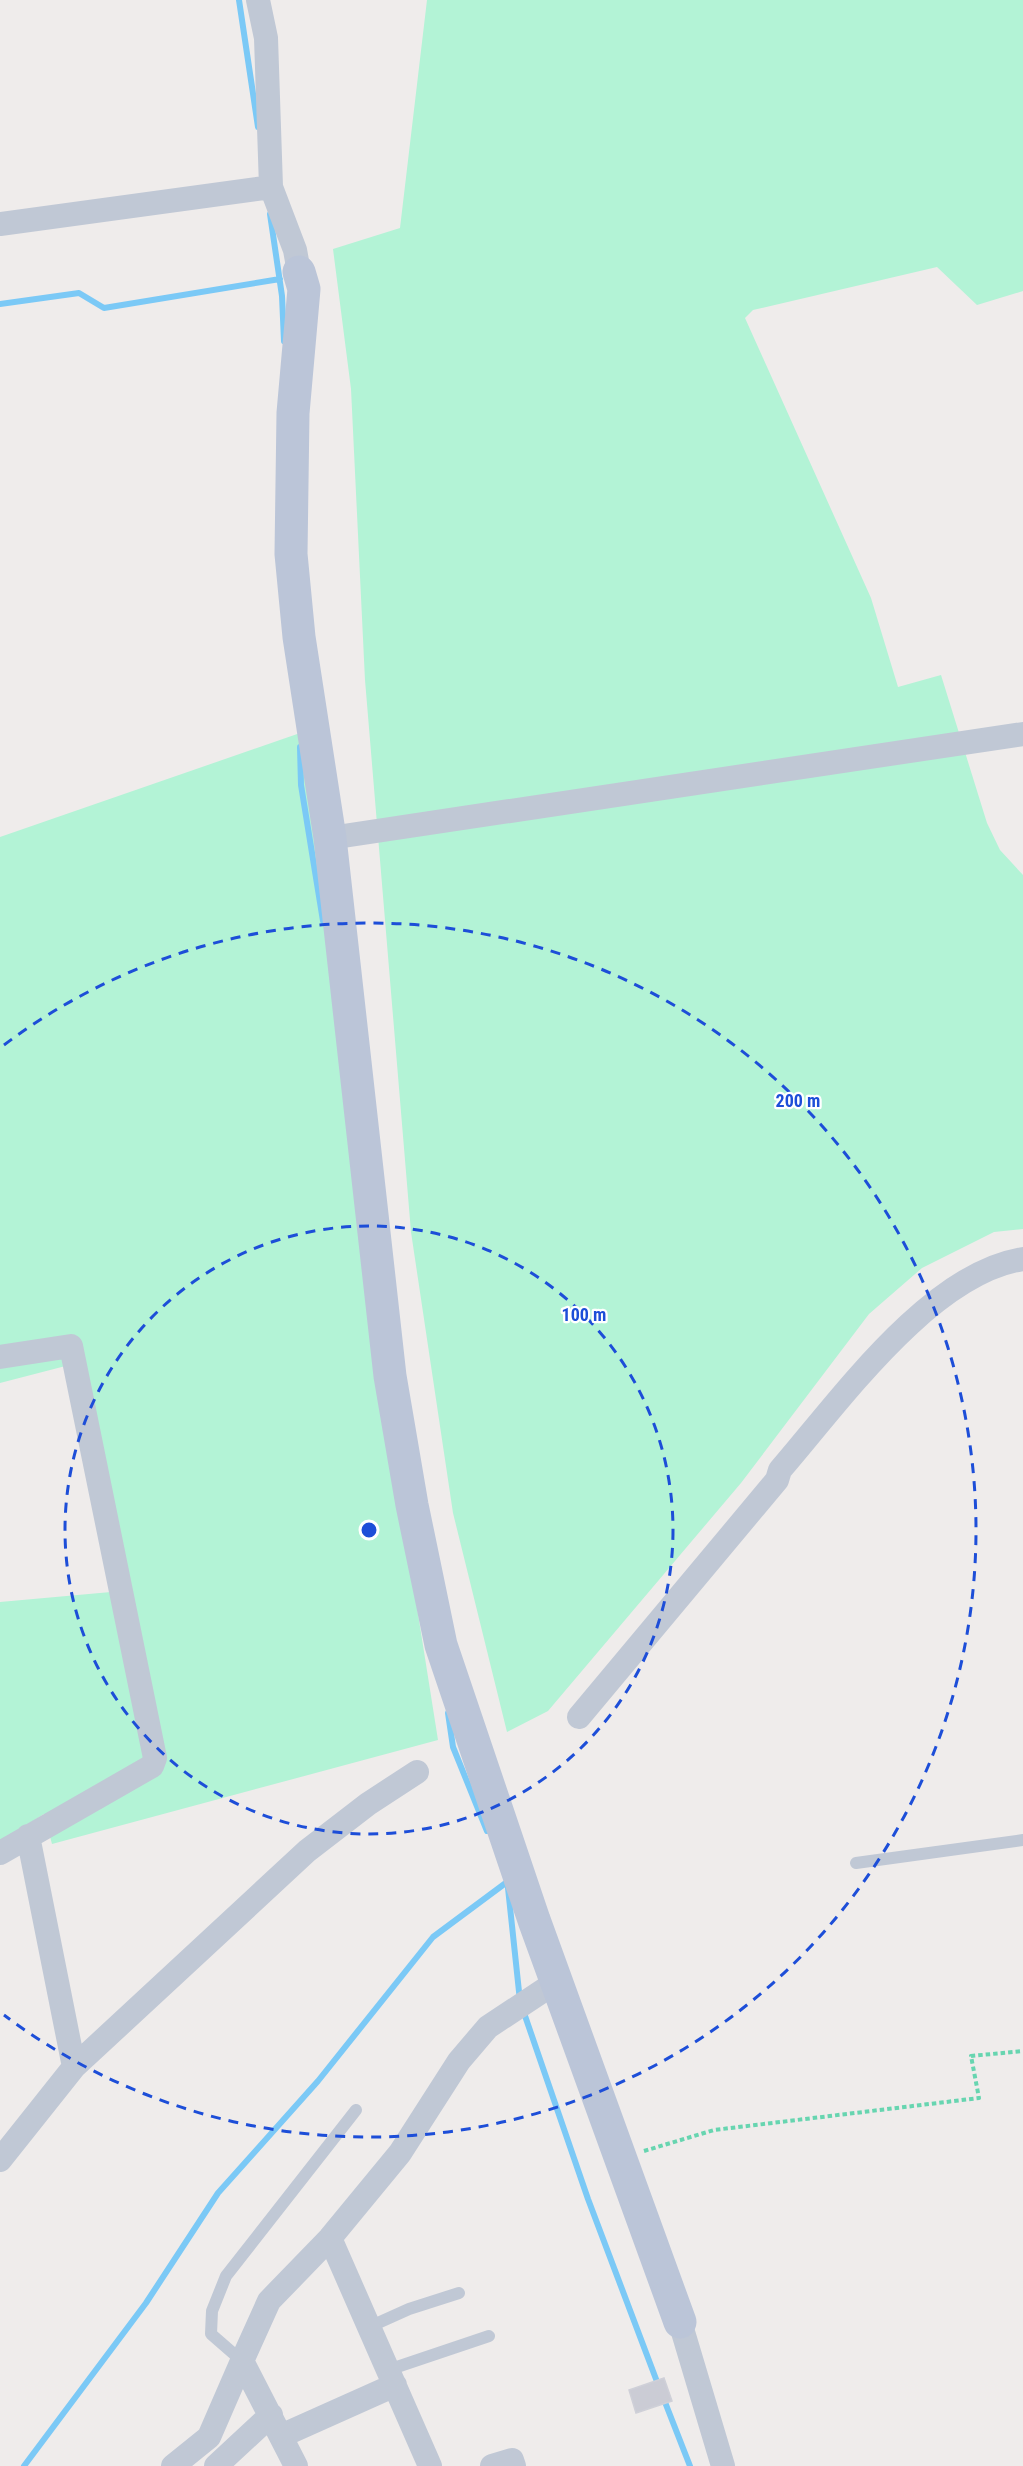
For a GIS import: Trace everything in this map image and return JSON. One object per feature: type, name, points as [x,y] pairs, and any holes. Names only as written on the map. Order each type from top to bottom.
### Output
[{"type":"street","points":[[258,0],[266,38],[271,187],[296,250],[304,289],[293,413],[291,554],[299,637],[330,838],[390,1377],[412,1505],[441,1645],[556,1982],[680,2322],[723,2466]]},
{"type":"street","points":[[0,224],[271,187]]},
{"type":"street","points":[[330,838],[1023,734]]},
{"type":"street","points":[[579,1717],[777,1480],[780,1470],[894,1339],[968,1278],[1010,1261],[1023,1259]]},
{"type":"street","points":[[0,1357],[71,1346],[155,1758],[152,1766],[0,1853]]},
{"type":"street","points":[[0,2160],[74,2067],[307,1851],[368,1804],[417,1772]]},
{"type":"street","points":[[28,1836],[74,2067]]},
{"type":"street","points":[[173,2466],[209,2437],[269,2301],[330,2238],[400,2153],[459,2061],[488,2027],[556,1982]]},
{"type":"street","points":[[330,2238],[430,2466]]},
{"type":"street","points":[[242,2361],[296,2466]]},
{"type":"street","points":[[216,2466],[276,2425],[392,2378]]},
{"type":"street","points":[[492,2466],[512,2460],[514,2466]]},
{"type":"lane","points":[[856,1863],[1023,1840]]},
{"type":"lane","points":[[242,2361],[211,2334],[212,2311],[226,2276],[356,2110]]},
{"type":"lane","points":[[369,2327],[409,2309],[459,2293]]},
{"type":"lane","points":[[392,2378],[489,2336]]},
{"type":"path","points":[[621,2158],[714,2130],[979,2098],[971,2056],[1023,2051]]},
{"type":"green space","points":[[427,0],[1023,0],[1023,291],[977,305],[937,267],[753,310],[745,318],[871,598],[898,687],[941,675],[987,823],[1000,850],[1023,875],[1023,1229],[994,1232],[922,1268],[869,1314],[741,1483],[548,1711],[507,1732],[453,1513],[411,1232],[365,680],[351,389],[333,249],[400,228]]},
{"type":"green space","points":[[303,732],[415,1595],[438,1740],[52,1844],[44,1814],[0,1842],[0,1602],[122,1591],[81,1362],[0,1383],[0,837]]},
{"type":"building","points":[[664,2378],[672,2401],[636,2413],[629,2390]]},
{"type":"waterway","points":[[239,0],[258,127]]},
{"type":"waterway","points":[[270,214],[282,296],[284,341]]},
{"type":"waterway","points":[[0,304],[79,293],[104,308],[280,279]]},
{"type":"waterway","points":[[300,747],[301,785],[323,921]]},
{"type":"waterway","points":[[448,1713],[453,1747],[487,1831]]},
{"type":"waterway","points":[[24,2466],[146,2303],[218,2193],[318,2081],[433,1937],[507,1882]]},
{"type":"waterway","points":[[508,1888],[520,2001]]},
{"type":"waterway","points":[[523,2010],[588,2199],[659,2387]]},
{"type":"waterway","points":[[663,2397],[690,2466]]}]
